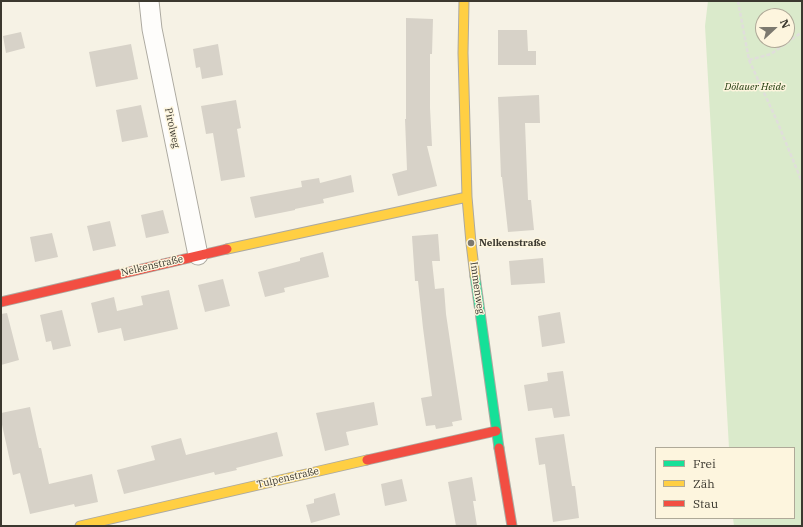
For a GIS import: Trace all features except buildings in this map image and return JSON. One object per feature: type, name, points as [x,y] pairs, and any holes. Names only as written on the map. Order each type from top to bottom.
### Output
[{"type":"street","name":"Pirolweg","points":[[149,1],[152,29],[198,255]]},
{"type":"street","name":"Immenweg","points":[[464,1],[463,53],[467,197],[470,243],[496,431],[512,526]]},
{"type":"street","name":"Nelkenstraße","points":[[1,302],[198,255],[467,197]]},
{"type":"street","name":"Tulpenstraße","points":[[80,526],[496,431]]},
{"type":"path","points":[[738,1],[749,60],[777,121],[802,182]]},
{"type":"path","points":[[749,60],[771,54],[802,32]]},
{"type":"green space","name":"Dölauer Heide","points":[[708,1],[802,1],[802,526],[734,526],[733,519],[795,519],[795,447],[729,447],[705,26]]},
{"type":"traffic: fast","points":[[475,276],[499,448]]},
{"type":"traffic: slow","points":[[464,1],[463,53],[467,197],[475,276]]},
{"type":"traffic: slow","points":[[227,249],[467,197]]},
{"type":"traffic: slow","points":[[80,526],[367,460]]},
{"type":"traffic: jam","points":[[1,302],[227,249]]},
{"type":"traffic: jam","points":[[367,460],[496,431]]},
{"type":"traffic: jam","points":[[499,448],[512,526]]},
{"type":"place","name":"Nelkenstraße","points":[[471,243]]}]
